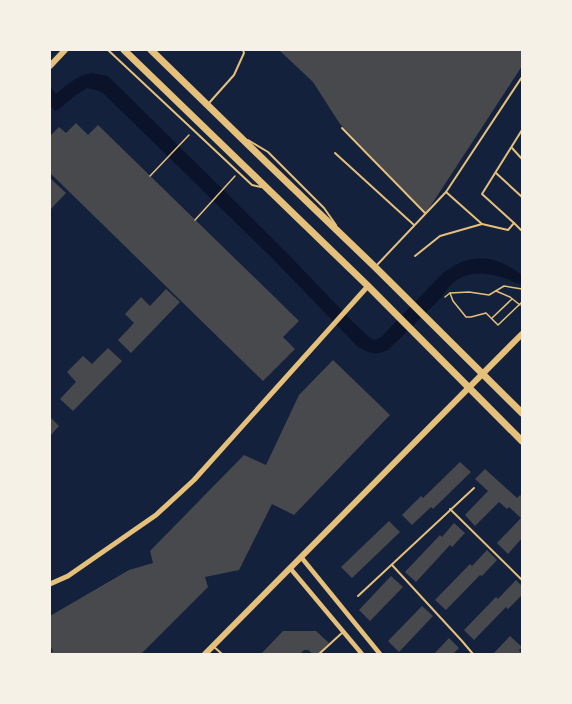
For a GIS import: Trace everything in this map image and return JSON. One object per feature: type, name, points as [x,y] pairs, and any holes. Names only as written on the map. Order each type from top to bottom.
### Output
[{"type":"main road","points":[[50,66],[65,50]]},
{"type":"main road","points":[[124,50],[368,286],[522,441]]},
{"type":"main road","points":[[151,50],[522,413]]},
{"type":"main road","points":[[205,654],[522,334]]},
{"type":"street","points":[[50,584],[68,576],[156,515],[194,480],[368,286]]},
{"type":"street","points":[[301,556],[380,654]]},
{"type":"street","points":[[290,568],[362,654]]},
{"type":"lane","points":[[108,50],[252,185],[268,188]]},
{"type":"lane","points":[[207,105],[234,75],[244,53],[243,50]]},
{"type":"lane","points":[[375,267],[446,192],[522,76]]},
{"type":"lane","points":[[342,128],[425,213]]},
{"type":"lane","points":[[522,130],[482,194],[522,229]]},
{"type":"lane","points":[[512,148],[522,159]]},
{"type":"lane","points":[[335,153],[414,225]]},
{"type":"lane","points":[[496,173],[522,197]]},
{"type":"lane","points":[[446,192],[482,224],[508,230],[514,223]]},
{"type":"lane","points":[[415,256],[440,236],[482,224]]},
{"type":"lane","points":[[358,596],[474,488]]},
{"type":"lane","points":[[450,509],[522,580]]},
{"type":"lane","points":[[392,565],[472,654]]},
{"type":"lane","points":[[319,654],[343,632]]},
{"type":"lane","points":[[213,646],[222,654]]},
{"type":"path","points":[[150,176],[201,123]]},
{"type":"path","points":[[195,220],[245,166]]},
{"type":"path","points":[[444,297],[450,293],[469,292],[489,295],[504,286],[522,289]]},
{"type":"path","points":[[496,290],[520,305]]},
{"type":"path","points":[[450,293],[453,301],[466,317],[486,313],[498,325],[522,302]]},
{"type":"path","points":[[492,318],[513,299]]},
{"type":"water","points":[[92,73],[108,76],[285,251],[353,322],[374,340],[380,338],[442,274],[462,262],[482,258],[502,263],[522,275],[522,285],[504,278],[482,274],[459,279],[452,283],[441,298],[388,350],[376,354],[370,353],[358,347],[273,259],[103,93],[87,88],[55,111],[50,105],[50,86],[56,94],[77,78]]},
{"type":"building","points":[[279,50],[522,50],[522,66],[426,213],[340,124],[313,82]]},
{"type":"building","points":[[76,123],[88,135],[98,125],[299,321],[283,337],[295,349],[263,381],[50,173],[50,136],[59,127],[66,133]]},
{"type":"building","points":[[50,178],[66,193],[50,210]]},
{"type":"building","points":[[166,289],[180,302],[131,353],[118,340],[134,323],[125,314],[141,297],[150,306]]},
{"type":"building","points":[[108,348],[122,361],[73,411],[60,399],[76,382],[67,372],[83,356],[92,364]]},
{"type":"building","points":[[333,360],[390,415],[294,515],[272,504],[239,570],[205,577],[208,587],[141,654],[50,654],[53,651],[50,645],[50,616],[129,570],[153,563],[150,551],[244,455],[266,465],[299,395]]},
{"type":"building","points":[[50,417],[59,426],[50,436]]},
{"type":"building","points":[[460,462],[471,472],[433,509],[431,507],[412,525],[402,515]]},
{"type":"building","points":[[485,469],[517,498],[520,495],[522,497],[522,538],[508,554],[497,543],[521,518],[509,507],[507,509],[499,502],[475,526],[465,515],[488,491],[475,479]]},
{"type":"building","points":[[389,521],[400,532],[352,578],[341,567]]},
{"type":"building","points":[[454,523],[465,533],[452,547],[450,545],[416,582],[405,572]]},
{"type":"building","points":[[487,550],[497,560],[446,610],[435,600]]},
{"type":"building","points":[[391,576],[403,587],[370,621],[359,610]]},
{"type":"building","points":[[516,580],[522,586],[522,595],[508,609],[506,607],[474,640],[464,630]]},
{"type":"building","points":[[422,606],[433,616],[399,652],[388,641]]},
{"type":"building","points":[[283,631],[316,631],[329,643],[318,654],[304,650],[300,654],[261,654]]},
{"type":"building","points":[[510,636],[522,647],[519,650],[522,654],[493,654]]},
{"type":"building","points":[[449,638],[459,648],[453,654],[434,654]]}]
